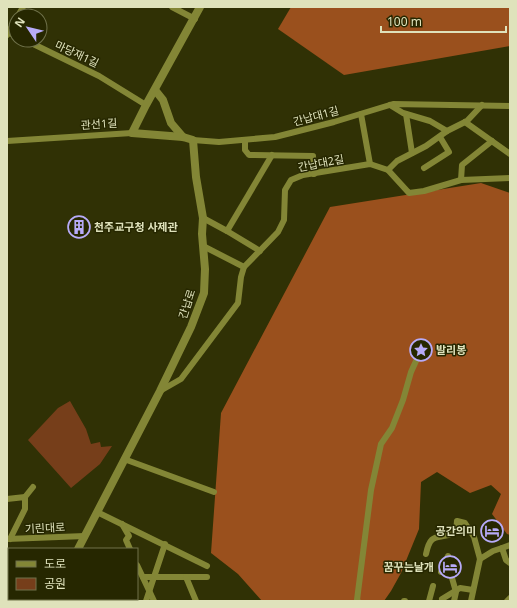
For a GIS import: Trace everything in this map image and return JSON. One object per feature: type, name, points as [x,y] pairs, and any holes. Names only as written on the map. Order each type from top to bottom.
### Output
[{"type":"street","points":[[172,7],[195,19]]},
{"type":"street","points":[[132,133],[146,105],[195,19],[200,7]]},
{"type":"street","name":"마당재1길","points":[[42,48],[100,76],[146,105]]},
{"type":"street","points":[[155,90],[162,100],[171,123],[183,137]]},
{"type":"street","points":[[390,105],[406,114],[430,121],[447,131]]},
{"type":"street","name":"간납대1길","points":[[193,140],[219,142],[275,137],[334,122],[390,105],[510,106]]},
{"type":"street","points":[[388,170],[397,162],[440,137],[447,131],[465,122],[482,105]]},
{"type":"street","points":[[361,114],[370,164]]},
{"type":"street","points":[[406,114],[412,153]]},
{"type":"street","points":[[465,122],[510,154]]},
{"type":"street","name":"관선1길","points":[[7,141],[132,133],[183,137],[193,140]]},
{"type":"street","points":[[424,168],[449,152],[440,137]]},
{"type":"street","name":"간납로","points":[[79,548],[160,391],[191,327],[204,293],[205,269],[203,218],[196,177],[193,140]]},
{"type":"street","points":[[245,140],[245,150],[249,155],[313,156],[314,174]]},
{"type":"street","points":[[461,180],[462,166],[492,141]]},
{"type":"street","points":[[227,231],[272,156]]},
{"type":"street","name":"간납대2길","points":[[244,267],[278,232],[284,220],[285,190],[291,180],[303,175],[370,164],[388,170],[409,193],[424,191],[461,180],[510,178]]},
{"type":"street","points":[[203,218],[260,251]]},
{"type":"street","points":[[160,391],[181,379],[238,304],[241,277],[244,267],[204,246]]},
{"type":"street","points":[[358,601],[371,490],[381,444],[392,428],[403,400],[411,372],[421,350]]},
{"type":"street","points":[[124,459],[214,492]]},
{"type":"street","points":[[7,499],[24,497],[33,487]]},
{"type":"street","points":[[9,539],[25,509],[24,497]]},
{"type":"street","points":[[97,512],[165,544],[207,566]]},
{"type":"street","points":[[426,554],[428,542],[436,536],[448,536],[456,532],[457,520],[466,523],[474,537],[480,559],[471,601]]},
{"type":"street","points":[[122,524],[129,536],[126,540],[130,548]]},
{"type":"street","name":"기린대로","points":[[9,539],[85,536]]},
{"type":"street","points":[[146,601],[165,544]]},
{"type":"street","points":[[480,559],[493,551],[510,545]]},
{"type":"street","points":[[502,548],[506,560],[510,563]]},
{"type":"street","points":[[441,572],[448,556]]},
{"type":"street","points":[[138,567],[154,601]]},
{"type":"street","points":[[143,577],[206,577]]},
{"type":"street","points":[[186,577],[196,601]]},
{"type":"street","points":[[452,578],[455,590],[454,601]]},
{"type":"street","points":[[429,601],[433,586]]},
{"type":"street","points":[[442,599],[460,588],[473,590]]},
{"type":"street","points":[[507,601],[510,598]]},
{"type":"green space","points":[[70,401],[86,429],[91,444],[100,442],[101,447],[112,446],[100,464],[71,488],[28,440],[58,408]]},
{"type":"shaded area","points":[[291,7],[510,7],[510,46],[344,75],[278,29]]},
{"type":"shaded area","points":[[481,183],[510,193],[510,535],[507,534],[492,514],[501,494],[491,485],[470,493],[437,472],[421,482],[419,529],[401,573],[384,601],[262,601],[238,574],[211,553],[221,413],[330,207]]},
{"type":"place","name":"천주교구청 사제관","points":[[79,227]]},
{"type":"place","name":"발리봉","points":[[421,350]]},
{"type":"place","name":"공간의미","points":[[492,531]]},
{"type":"place","name":"꿈꾸는날개","points":[[450,567]]}]
